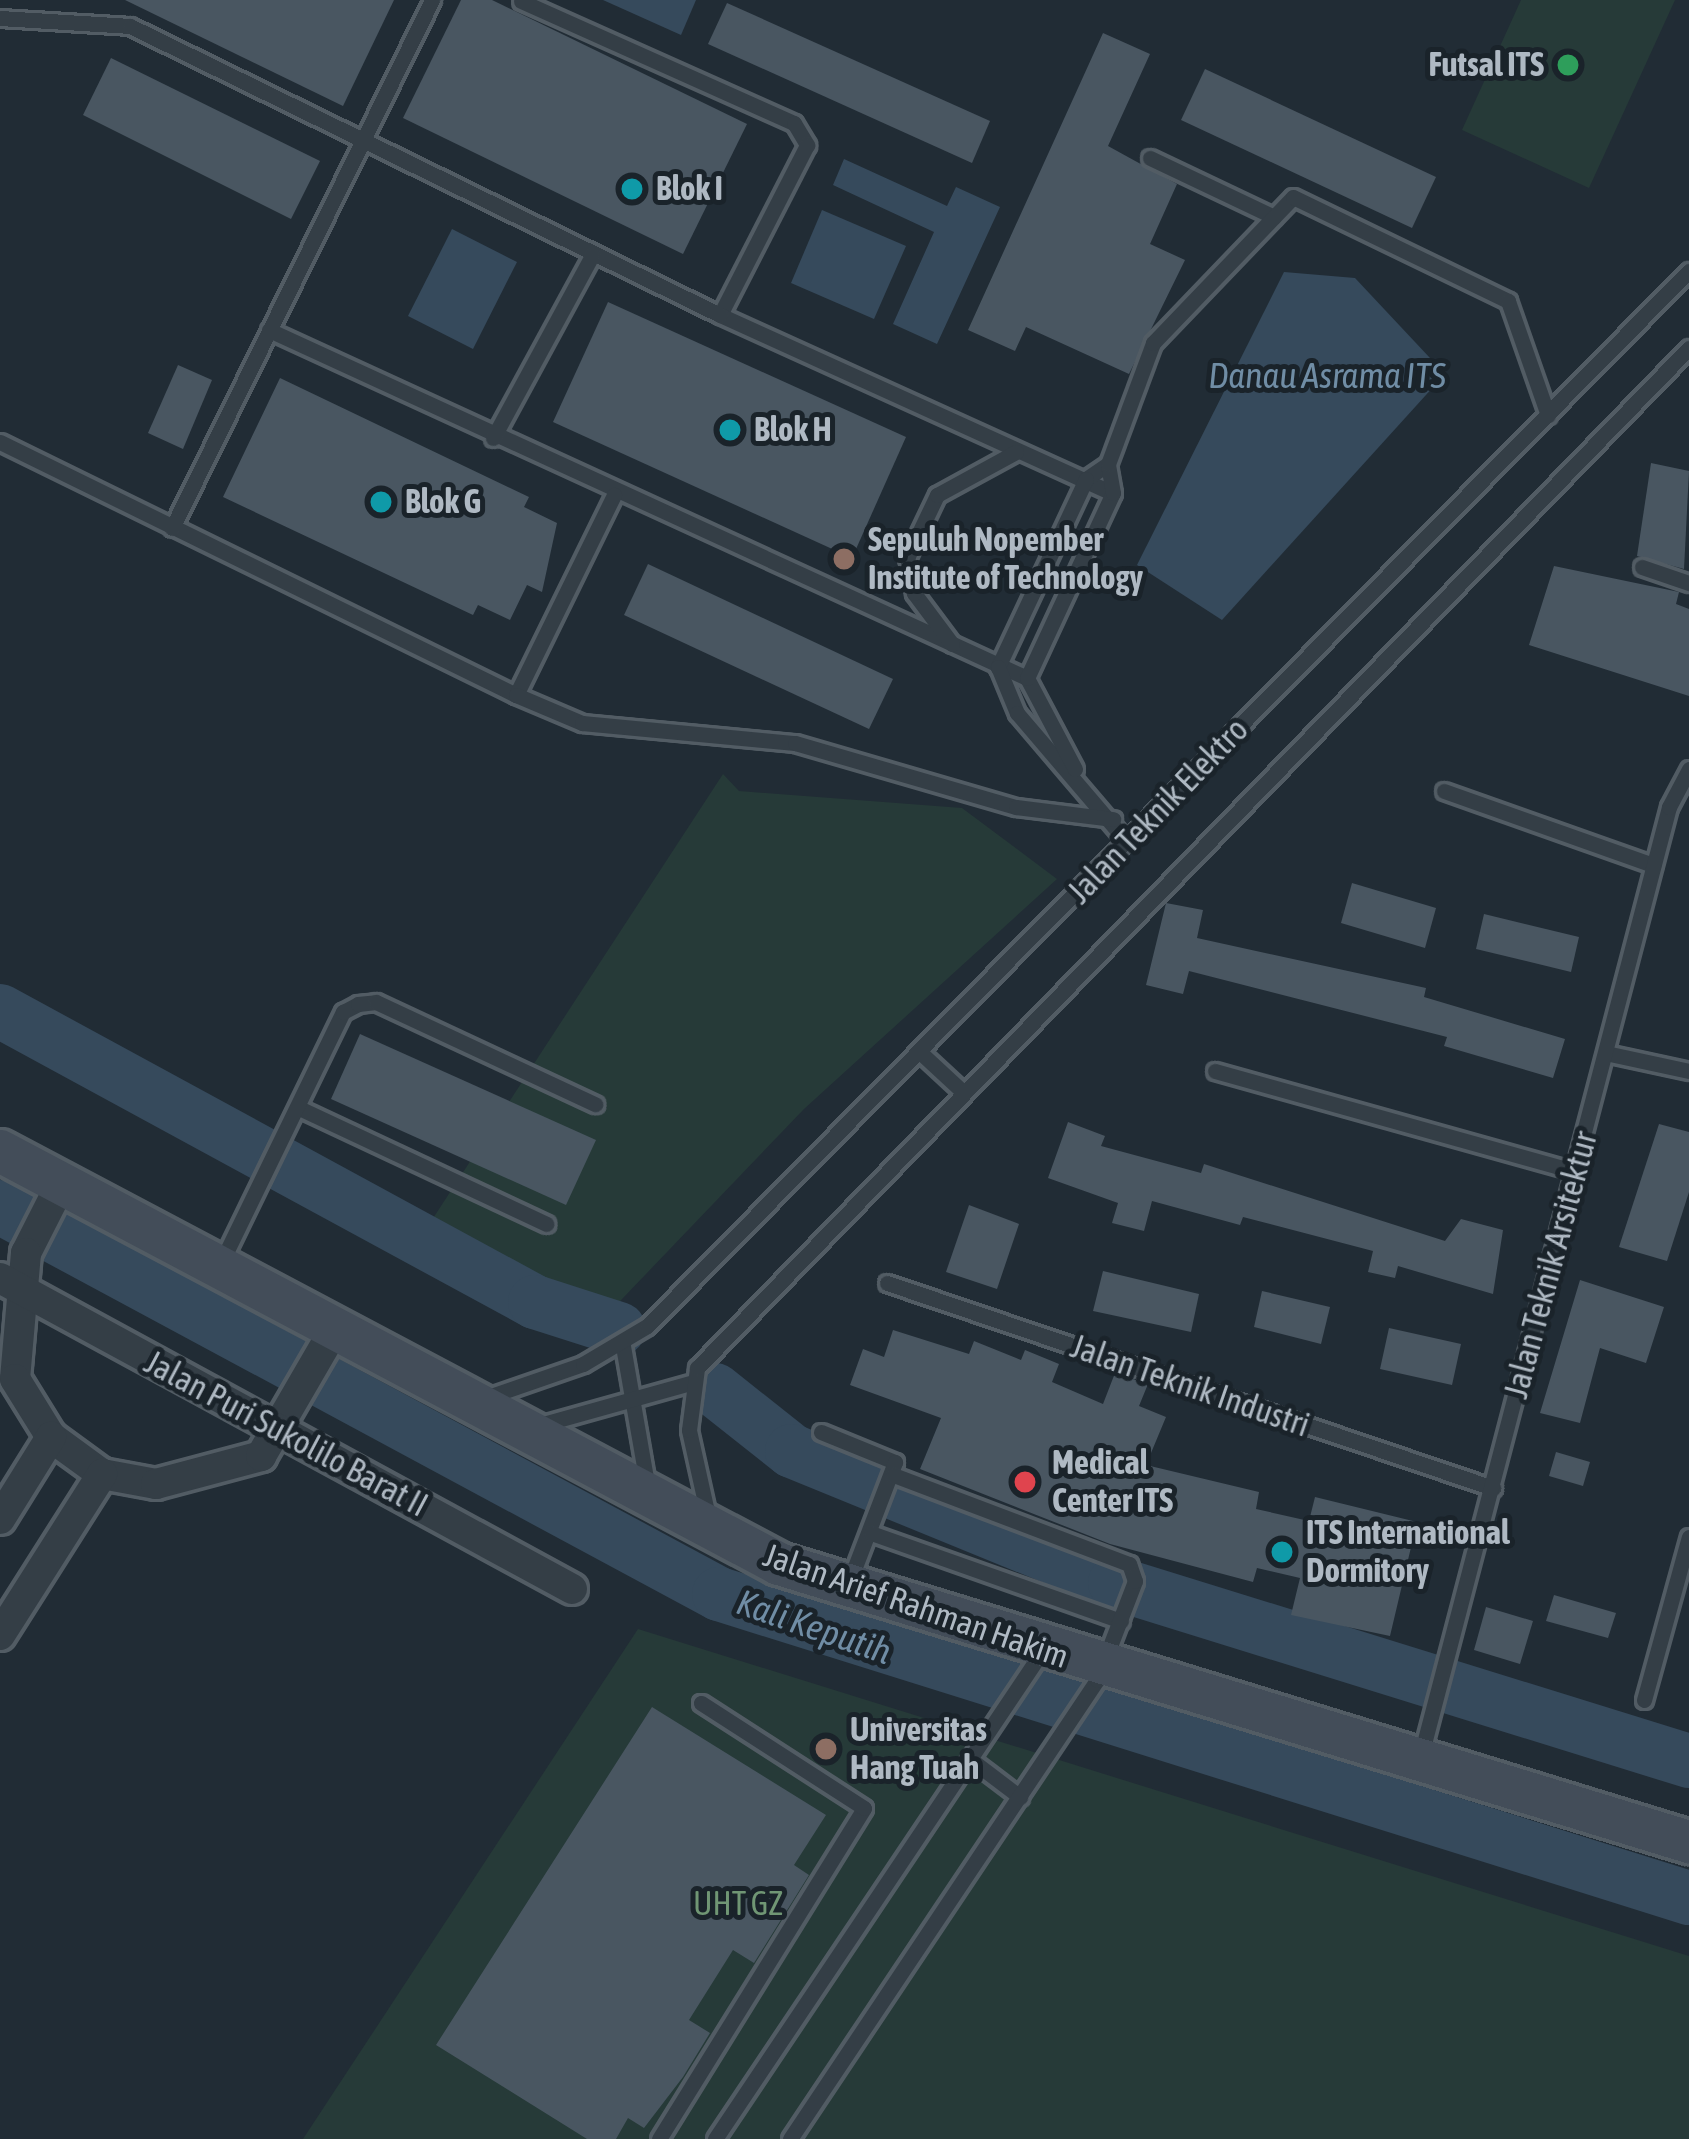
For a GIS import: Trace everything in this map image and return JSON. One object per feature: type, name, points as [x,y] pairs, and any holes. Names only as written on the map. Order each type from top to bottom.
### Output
[{"type":"main road","name":"Jalan Arief Rahman Hakim","points":[[0,1151],[56,1194],[218,1270],[328,1343],[469,1403],[713,1532],[847,1588],[1100,1675],[1424,1744],[1689,1842]]},
{"type":"street","points":[[56,1194],[9,1283],[14,1378],[51,1437],[102,1474],[156,1484],[220,1473],[283,1432],[328,1343]]},
{"type":"street","name":"Jalan Puri Sukolilo Barat II","points":[[9,1283],[572,1589]]},
{"type":"street","points":[[0,1519],[51,1437]]},
{"type":"street","points":[[0,1635],[102,1474]]},
{"type":"lane","points":[[172,528],[432,0]]},
{"type":"lane","points":[[520,0],[794,123],[807,145],[720,315]]},
{"type":"lane","points":[[0,18],[130,26],[592,256],[1114,493]]},
{"type":"lane","points":[[1150,158],[1274,217]]},
{"type":"lane","points":[[1027,678],[1114,493],[1108,464],[1153,343],[1274,217],[1304,197],[1508,301],[1548,415]]},
{"type":"lane","points":[[493,438],[592,256]]},
{"type":"lane","name":"Jalan Teknik Elektro","points":[[469,1403],[623,1346],[921,1053],[1689,272]]},
{"type":"lane","points":[[269,330],[614,495],[1027,678],[1075,769]]},
{"type":"lane","name":"Jalan Teknik Elektro","points":[[518,1430],[689,1383],[962,1091],[1689,349]]},
{"type":"lane","points":[[0,442],[516,695],[583,723],[795,743],[974,796],[1115,822]]},
{"type":"lane","points":[[956,649],[914,593],[907,558],[937,495],[1016,452]]},
{"type":"lane","points":[[1108,464],[1085,479],[998,668],[1016,712],[1075,769],[1130,838]]},
{"type":"lane","points":[[516,695],[614,495]]},
{"type":"lane","points":[[1642,567],[1689,583]]},
{"type":"lane","name":"Jalan Teknik Arsitektur","points":[[1424,1744],[1574,1171],[1610,1054],[1653,865],[1689,769]]},
{"type":"lane","points":[[1444,790],[1653,865]]},
{"type":"lane","points":[[218,1270],[301,1109],[343,1012],[376,1002],[595,1104]]},
{"type":"lane","points":[[921,1053],[962,1091]]},
{"type":"lane","points":[[1610,1054],[1689,1071]]},
{"type":"lane","points":[[1215,1071],[1574,1171]]},
{"type":"lane","points":[[301,1109],[546,1224]]},
{"type":"lane","name":"Jalan Teknik Industri","points":[[887,1283],[1493,1488]]},
{"type":"lane","points":[[623,1346],[629,1403],[650,1499]]},
{"type":"lane","points":[[689,1383],[693,1462],[713,1532]]},
{"type":"lane","points":[[821,1432],[891,1460],[891,1479],[847,1588]]},
{"type":"lane","points":[[790,2139],[1100,1675],[1135,1581],[1129,1564],[891,1479]]},
{"type":"lane","points":[[871,1533],[1121,1621]]},
{"type":"lane","points":[[1644,1700],[1689,1537]]},
{"type":"lane","points":[[716,2139],[1040,1655]]},
{"type":"lane","points":[[659,2139],[864,1808],[701,1703]]},
{"type":"lane","points":[[970,1759],[1020,1797]]},
{"type":"green space","name":"Futsal ITS","points":[[1521,0],[1675,0],[1589,188],[1462,130]]},
{"type":"green space","points":[[723,774],[739,791],[962,808],[1057,879],[804,1109],[601,1321],[426,1229]]},
{"type":"green space","name":"UHT GZ","points":[[638,1629],[1689,1956],[1689,2139],[303,2139]]},
{"type":"water","points":[[603,0],[696,0],[681,35]]},
{"type":"water","points":[[844,159],[947,206],[956,187],[1000,207],[937,344],[893,324],[934,232],[833,185]]},
{"type":"water","points":[[822,210],[906,246],[874,319],[791,283]]},
{"type":"water","points":[[452,229],[517,262],[473,349],[408,316]]},
{"type":"water","name":"Danau Asrama ITS","points":[[1284,272],[1355,278],[1445,374],[1222,620],[1137,565]]},
{"type":"building","points":[[125,0],[394,0],[343,106]]},
{"type":"building","name":"Blok I","points":[[461,0],[492,0],[747,124],[683,254],[403,118]]},
{"type":"building","points":[[727,3],[990,121],[972,163],[708,44]]},
{"type":"building","points":[[1103,33],[1150,54],[1108,146],[1177,184],[1150,244],[1185,260],[1129,374],[1026,327],[1015,351],[968,330]]},
{"type":"building","points":[[111,58],[320,161],[291,219],[83,115]]},
{"type":"building","points":[[1205,69],[1436,177],[1412,228],[1181,120]]},
{"type":"building","name":"Blok H","points":[[608,302],[906,437],[852,558],[553,422]]},
{"type":"building","points":[[178,365],[212,380],[183,449],[148,433]]},
{"type":"building","name":"Blok G","points":[[280,378],[529,497],[524,507],[557,523],[542,592],[527,585],[510,620],[478,605],[473,615],[223,497]]},
{"type":"building","points":[[1651,463],[1689,471],[1684,569],[1637,556]]},
{"type":"building","points":[[648,564],[893,679],[869,729],[624,615]]},
{"type":"building","points":[[1554,566],[1679,592],[1676,604],[1689,609],[1689,696],[1529,645]]},
{"type":"building","points":[[1352,883],[1436,908],[1425,948],[1341,923]]},
{"type":"building","points":[[1166,903],[1203,910],[1197,938],[1426,988],[1424,997],[1565,1039],[1553,1078],[1444,1046],[1447,1037],[1189,971],[1183,994],[1146,985]]},
{"type":"building","points":[[1484,914],[1579,937],[1571,972],[1476,949]]},
{"type":"building","points":[[360,1034],[596,1140],[566,1205],[331,1099]]},
{"type":"building","points":[[1068,1122],[1105,1136],[1101,1146],[1201,1173],[1204,1164],[1445,1241],[1461,1219],[1503,1230],[1493,1294],[1398,1266],[1395,1278],[1368,1272],[1373,1251],[1243,1217],[1240,1225],[1152,1201],[1144,1231],[1112,1223],[1118,1203],[1048,1178]]},
{"type":"building","points":[[1659,1124],[1689,1132],[1689,1192],[1667,1261],[1619,1247]]},
{"type":"building","points":[[969,1205],[1019,1224],[997,1289],[946,1272]]},
{"type":"building","points":[[1103,1271],[1199,1294],[1191,1332],[1093,1311]]},
{"type":"building","points":[[1580,1280],[1664,1307],[1646,1363],[1600,1348],[1580,1423],[1540,1413]]},
{"type":"building","points":[[1262,1291],[1330,1307],[1321,1344],[1254,1327]]},
{"type":"building","points":[[1389,1328],[1461,1344],[1452,1385],[1380,1369]]},
{"type":"building","points":[[893,1330],[969,1354],[974,1341],[1021,1360],[1025,1350],[1059,1364],[1052,1382],[1103,1404],[1115,1373],[1148,1384],[1139,1406],[1166,1417],[1146,1465],[1259,1492],[1256,1509],[1309,1521],[1315,1497],[1417,1522],[1390,1636],[1291,1615],[1300,1578],[1257,1568],[1253,1582],[1110,1544],[920,1469],[941,1418],[850,1385],[863,1349],[884,1357]]},
{"type":"building","points":[[1556,1452],[1590,1462],[1583,1486],[1549,1476]]},
{"type":"building","points":[[1554,1595],[1616,1613],[1608,1638],[1546,1621]]},
{"type":"building","points":[[1486,1607],[1533,1621],[1520,1664],[1474,1650]]},
{"type":"building","points":[[652,1707],[826,1815],[794,1865],[809,1875],[754,1963],[733,1950],[689,2020],[710,2033],[683,2077],[644,2128],[628,2118],[616,2139],[587,2139],[436,2045]]},
{"type":"waterway","name":"Kali Keputih","points":[[0,1011],[535,1302],[619,1329]]},
{"type":"waterway","name":"Kali Keputih","points":[[0,1207],[719,1594],[1689,1898]]},
{"type":"waterway","name":"Kali Keputih","points":[[715,1390],[792,1451],[1115,1583],[1689,1761]]},
{"type":"place","name":"Futsal ITS","points":[[1568,65]]},
{"type":"place","name":"Blok I","points":[[632,189]]},
{"type":"place","name":"Blok H","points":[[730,430]]},
{"type":"place","name":"Blok G","points":[[381,502]]},
{"type":"place","name":"Sepuluh Nopember Institute of Technology","points":[[844,559]]},
{"type":"place","name":"Medical Center ITS","points":[[1025,1482]]},
{"type":"place","name":"ITS International Dormitory","points":[[1282,1552]]},
{"type":"place","name":"Universitas Hang Tuah","points":[[826,1749]]}]
